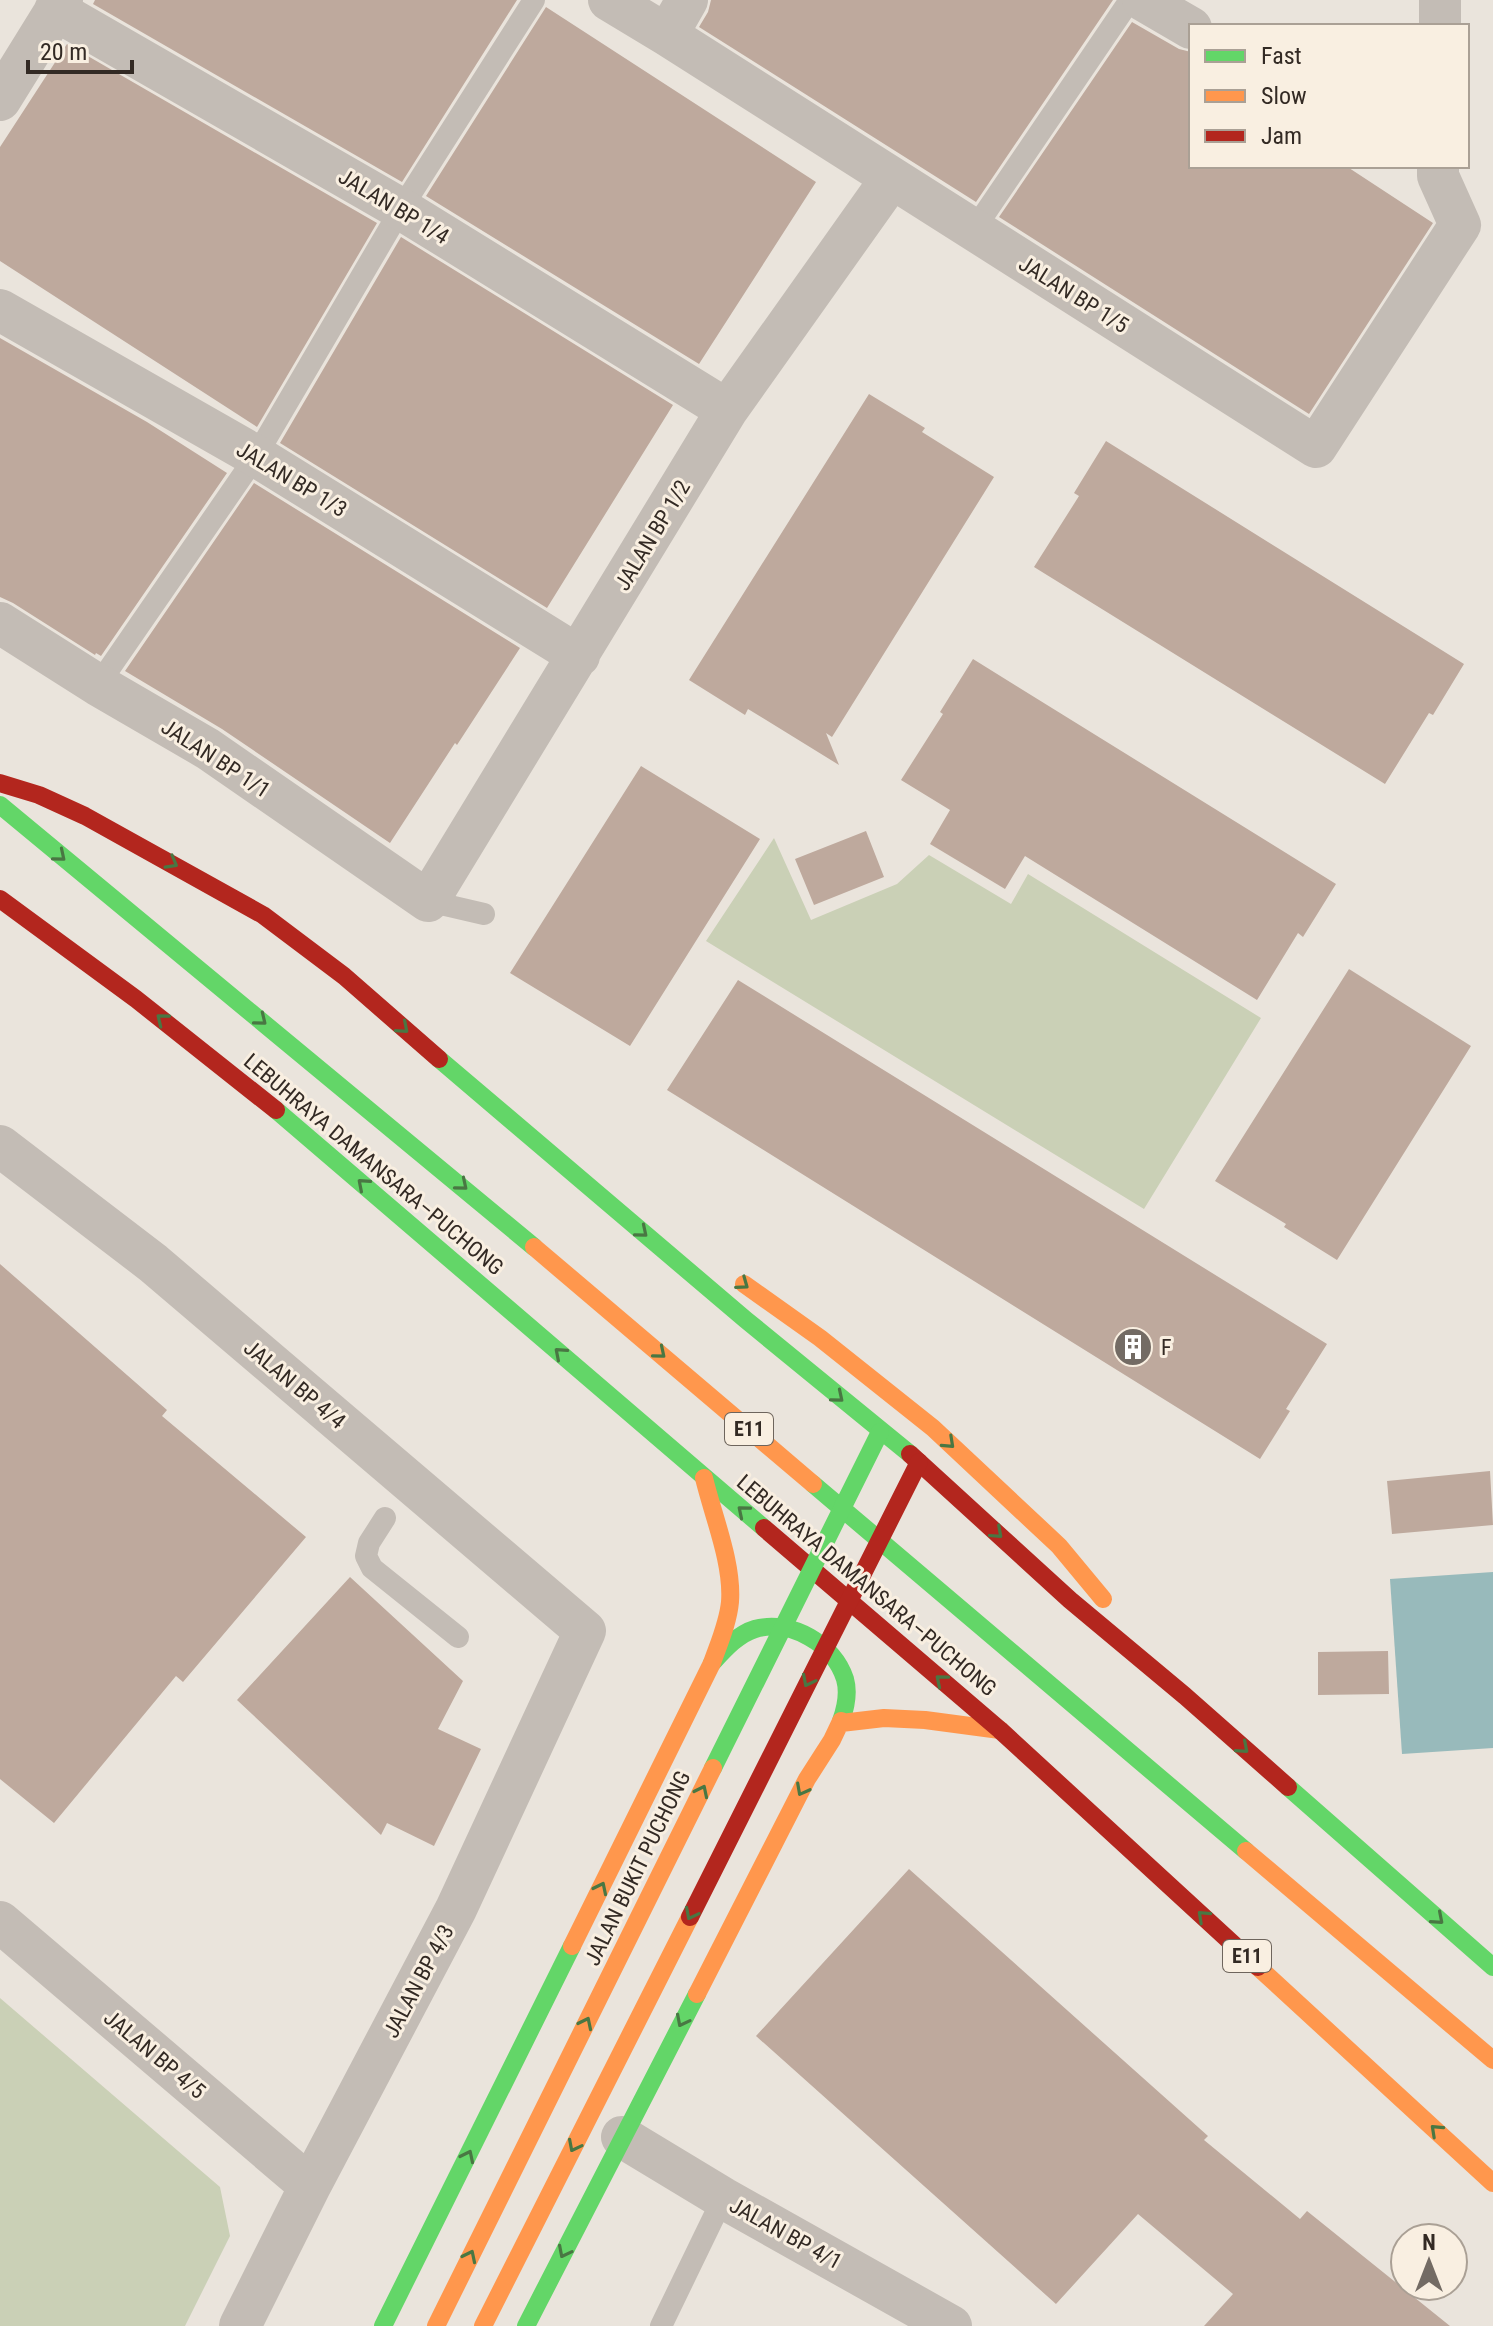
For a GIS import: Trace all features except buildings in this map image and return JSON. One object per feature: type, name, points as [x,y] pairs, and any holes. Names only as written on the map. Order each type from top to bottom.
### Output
[{"type":"main road","points":[[0,783],[39,795],[85,816],[201,879],[263,915],[344,976],[475,1091],[919,1462],[1070,1600],[1185,1696],[1493,1967]]},
{"type":"main road","name":"LEBUHRAYA DAMANSARA–PUCHONG","points":[[0,805],[431,1160],[1493,2060]]},
{"type":"main road","name":"LEBUHRAYA DAMANSARA–PUCHONG","points":[[0,899],[136,999],[307,1135],[1000,1730],[1493,2183]]},
{"type":"main road","points":[[475,1091],[667,1228]]},
{"type":"main road","points":[[730,1274],[820,1338],[933,1428],[1059,1546],[1185,1696]]},
{"type":"main road","name":"JALAN BUKIT PUCHONG","points":[[436,2326],[880,1432]]},
{"type":"main road","points":[[483,2326],[919,1462]]},
{"type":"main road","points":[[383,2326],[712,1663],[724,1629],[730,1597],[704,1478]]},
{"type":"main road","points":[[526,2326],[807,1779],[841,1723],[847,1696],[843,1671],[833,1655],[816,1641],[795,1631],[778,1625],[754,1629],[734,1640],[712,1663]]},
{"type":"main road","points":[[841,1723],[898,1718],[1000,1730]]},
{"type":"street","name":"JALAN BP 1/5","points":[[609,0],[677,17],[891,179],[1316,447],[1460,225],[1432,169]]},
{"type":"street","points":[[1143,0],[1189,27]]},
{"type":"street","points":[[1440,0],[1440,24]]},
{"type":"street","name":"JALAN BP 1/4","points":[[58,5],[401,209],[727,410]]},
{"type":"street","points":[[0,100],[58,5]]},
{"type":"street","name":"JALAN BP 1/2","points":[[428,901],[727,410],[891,179]]},
{"type":"street","name":"JALAN BP 1/3","points":[[0,310],[256,456],[579,656]]},
{"type":"street","name":"JALAN BP 1/1","points":[[0,623],[208,749],[428,901]]},
{"type":"street","name":"JALAN BP 4/4","points":[[0,1146],[153,1263],[585,1631]]},
{"type":"street","name":"JALAN BP 4/3","points":[[240,2326],[456,1909],[585,1631]]},
{"type":"street","name":"JALAN BP 4/5","points":[[0,1922],[310,2186]]},
{"type":"street","name":"JALAN BP 4/1","points":[[622,2137],[723,2198],[951,2326]]},
{"type":"lane","points":[[98,685],[256,456],[401,209],[534,0]]},
{"type":"lane","points":[[973,231],[1130,0]]},
{"type":"lane","points":[[428,901],[484,914]]},
{"type":"lane","points":[[385,1518],[369,1543],[366,1556],[372,1568],[458,1637]]},
{"type":"lane","points":[[661,2326],[723,2198]]},
{"type":"green space","points":[[774,838],[811,920],[897,884],[929,855],[1011,904],[1028,874],[1261,1018],[1144,1209],[706,941]]},
{"type":"green space","points":[[0,1998],[220,2187],[230,2236],[185,2326],[0,2326]]},
{"type":"water","points":[[1493,1572],[1493,1748],[1402,1754],[1390,1579]]},
{"type":"traffic: fast","points":[[0,805],[534,1247]]},
{"type":"traffic: fast","points":[[439,1059],[746,1320],[910,1454]]},
{"type":"traffic: fast","points":[[276,1110],[764,1528]]},
{"type":"traffic: fast","points":[[713,1768],[880,1432]]},
{"type":"traffic: fast","points":[[813,1484],[1246,1851]]},
{"type":"traffic: fast","points":[[712,1663],[749,1631],[769,1627],[796,1631],[821,1645],[839,1666],[847,1690],[841,1721]]},
{"type":"traffic: fast","points":[[1288,1787],[1493,1967]]},
{"type":"traffic: fast","points":[[383,2326],[572,1946]]},
{"type":"traffic: fast","points":[[526,2326],[697,1994]]},
{"type":"traffic: slow","points":[[534,1247],[813,1484]]},
{"type":"traffic: slow","points":[[744,1284],[820,1338],[933,1428],[1059,1546],[1103,1599]]},
{"type":"traffic: slow","points":[[572,1946],[712,1663],[725,1625],[730,1602],[728,1572],[704,1478]]},
{"type":"traffic: slow","points":[[841,1723],[884,1718],[1000,1730]]},
{"type":"traffic: slow","points":[[697,1994],[807,1779],[841,1721]]},
{"type":"traffic: slow","points":[[436,2326],[713,1768]]},
{"type":"traffic: slow","points":[[1246,1851],[1493,2060]]},
{"type":"traffic: slow","points":[[483,2326],[690,1917]]},
{"type":"traffic: slow","points":[[1258,1967],[1493,2183]]},
{"type":"traffic: jam","points":[[0,783],[39,795],[85,816],[263,915],[344,976],[439,1059]]},
{"type":"traffic: jam","points":[[0,899],[136,999],[276,1110]]},
{"type":"traffic: jam","points":[[910,1454],[1070,1600],[1288,1787]]},
{"type":"traffic: jam","points":[[690,1917],[919,1462]]},
{"type":"traffic: jam","points":[[764,1528],[1000,1730],[1258,1967]]},
{"type":"place","name":"F","points":[[1133,1347]]}]
